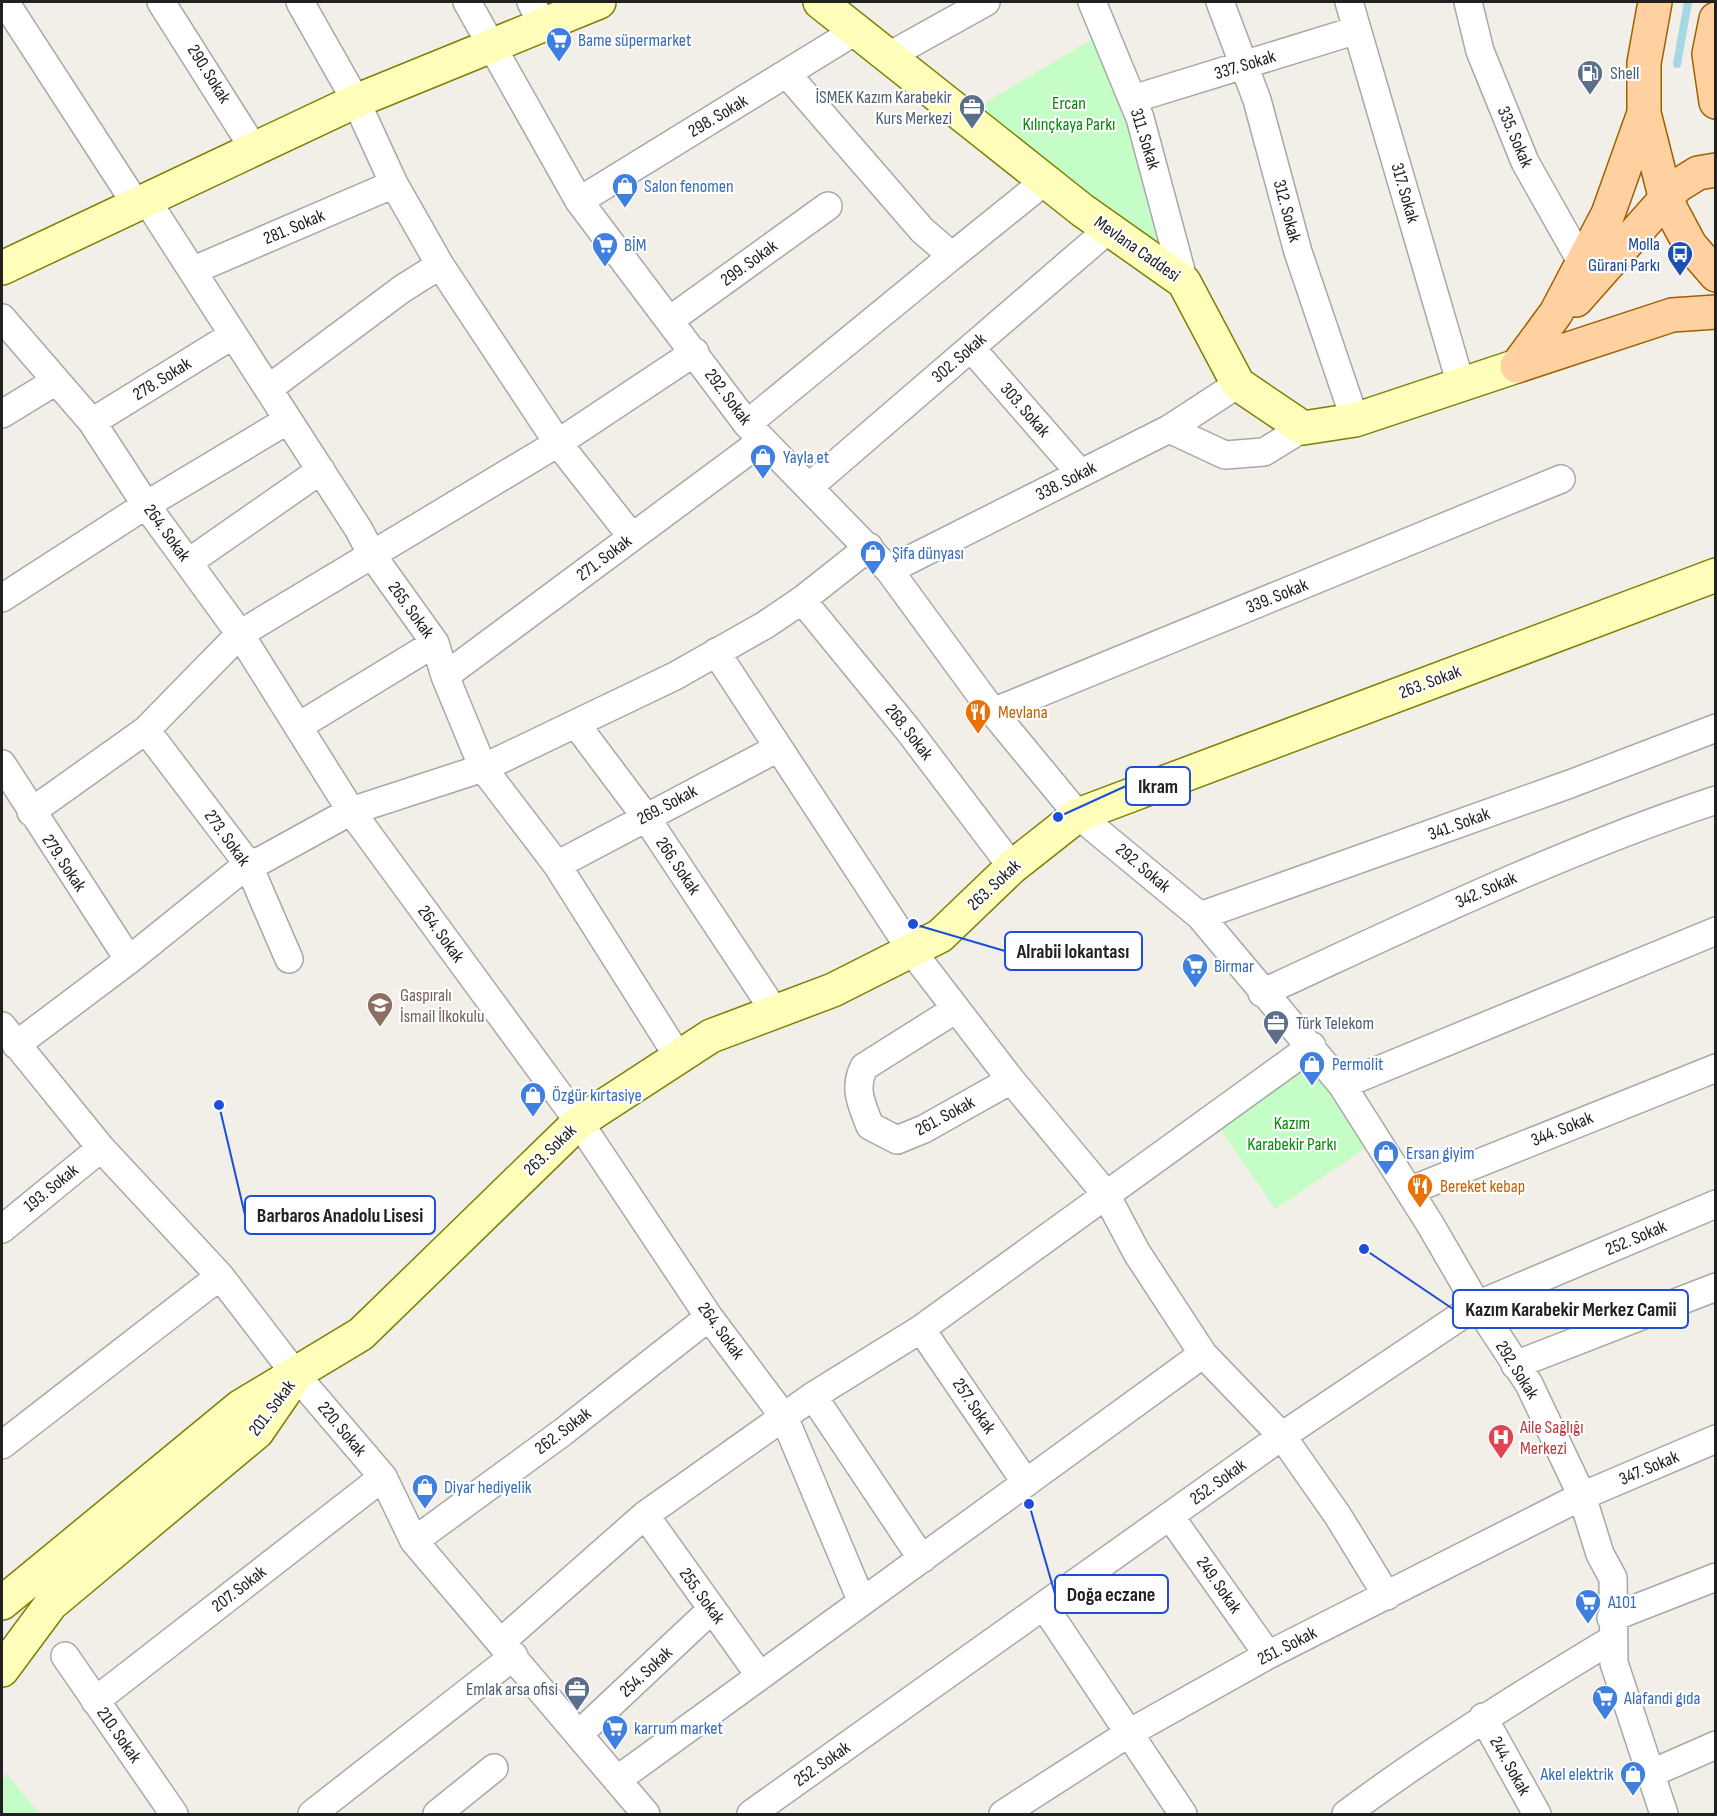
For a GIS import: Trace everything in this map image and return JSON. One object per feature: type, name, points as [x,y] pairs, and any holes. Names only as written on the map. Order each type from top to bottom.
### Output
[{"type":"main road","points":[[1655,2],[1644,63],[1644,113],[1666,200],[1690,245],[1716,275]]},
{"type":"main road","points":[[1716,19],[1709,54],[1716,102]]},
{"type":"main road","points":[[1517,366],[1556,313],[1608,214],[1644,113]]},
{"type":"main road","points":[[1517,366],[1677,186],[1698,173],[1716,170]]},
{"type":"main road","points":[[1517,366],[1672,315],[1716,312]]},
{"type":"street","name":"290. Sokak","points":[[161,2],[254,148]]},
{"type":"street","points":[[300,2],[356,101],[394,184],[440,265],[558,443],[632,537]]},
{"type":"street","name":"292. Sokak","points":[[467,2],[579,201],[755,432],[889,570],[993,712],[1078,815],[1200,916],[1262,993],[1312,1046],[1342,1085],[1477,1305],[1529,1384],[1582,1496],[1600,1554],[1613,1578],[1614,1663],[1664,1815]]},
{"type":"street","points":[[2,268],[356,101],[492,44],[537,14],[599,2]]},
{"type":"street","name":"Mevlana Caddesi","points":[[820,2],[1045,181],[1184,282],[1239,384],[1303,428]]},
{"type":"street","points":[[887,57],[986,2]]},
{"type":"street","name":"311. Sokak","points":[[1092,2],[1133,99],[1184,282]]},
{"type":"street","name":"312. Sokak","points":[[1220,2],[1257,100],[1298,252],[1355,420]]},
{"type":"street","name":"317. Sokak","points":[[1349,2],[1461,385]]},
{"type":"street","name":"335. Sokak","points":[[1468,2],[1480,51],[1525,162],[1582,263]]},
{"type":"street","name":"265. Sokak","points":[[5,3],[141,202],[194,270],[233,335],[359,530],[372,555],[435,643],[445,676],[483,768],[557,866],[679,1058]]},
{"type":"street","name":"298. Sokak","points":[[579,201],[857,30]]},
{"type":"street","name":"337. Sokak","points":[[1133,99],[1357,30]]},
{"type":"street","points":[[787,74],[922,230],[952,256]]},
{"type":"street","name":"271. Sokak","points":[[445,676],[632,537],[755,432],[952,256],[1045,181]]},
{"type":"street","name":"281. Sokak","points":[[194,270],[394,184]]},
{"type":"street","name":"299. Sokak","points":[[670,320],[828,206]]},
{"type":"street","name":"302. Sokak","points":[[809,487],[1109,229]]},
{"type":"street","points":[[268,389],[402,289],[440,265]]},
{"type":"street","name":"264. Sokak","points":[[2,318],[92,422],[146,505],[240,634],[351,811],[579,1122],[709,1317],[784,1417],[862,1602]]},
{"type":"street","name":"278. Sokak","points":[[92,422],[233,335]]},
{"type":"street","name":"303. Sokak","points":[[971,348],[1080,473]]},
{"type":"street","points":[[31,812],[146,730],[240,634],[558,443],[695,352]]},
{"type":"street","points":[[1169,429],[1225,455],[1264,452],[1303,428],[1355,420],[1517,366]]},
{"type":"street","points":[[2,414],[56,381]]},
{"type":"street","name":"338. Sokak","points":[[889,570],[1169,429],[1239,384]]},
{"type":"street","points":[[2,598],[146,505],[288,420]]},
{"type":"street","points":[[189,562],[321,470]]},
{"type":"street","name":"339. Sokak","points":[[993,712],[1561,479]]},
{"type":"street","points":[[9,1035],[129,960],[248,864],[262,860],[351,811],[483,768],[675,676],[802,600],[869,548]]},
{"type":"street","name":"263. Sokak","points":[[296,1375],[361,1334],[579,1122],[711,1036],[833,990],[940,936],[1012,867],[1078,815],[1716,575]]},
{"type":"street","name":"268. Sokak","points":[[802,600],[909,731],[1012,867]]},
{"type":"street","points":[[299,726],[435,643]]},
{"type":"street","points":[[716,652],[911,950],[1011,1080],[1105,1193],[1137,1253],[1203,1354],[1282,1436],[1338,1516],[1386,1596]]},
{"type":"street","name":"266. Sokak","points":[[576,724],[645,816],[775,1012]]},
{"type":"street","name":"341. Sokak","points":[[1200,916],[1570,784],[1716,728]]},
{"type":"street","name":"273. Sokak","points":[[146,730],[248,864],[289,958]]},
{"type":"street","name":"269. Sokak","points":[[557,866],[645,816],[778,748]]},
{"type":"street","name":"279. Sokak","points":[[2,764],[129,960]]},
{"type":"street","name":"342. Sokak","points":[[1262,993],[1522,874],[1644,824],[1716,800]]},
{"type":"street","points":[[1342,1085],[1716,931]]},
{"type":"street","name":"261. Sokak","points":[[956,1009],[864,1067],[857,1081],[870,1126],[897,1140],[924,1129],[1011,1080]]},
{"type":"street","name":"220. Sokak","points":[[9,1035],[101,1148],[220,1276],[296,1375],[383,1477],[414,1541],[646,1815]]},
{"type":"street","points":[[312,1815],[507,1649],[645,1515],[813,1396],[921,1329],[1105,1193],[1312,1046]]},
{"type":"street","name":"344. Sokak","points":[[1409,1191],[1716,1068]]},
{"type":"street","name":"193. Sokak","points":[[2,1229],[101,1148]]},
{"type":"street","name":"252. Sokak","points":[[752,1815],[1282,1436],[1477,1305],[1716,1204]]},
{"type":"street","points":[[2,1445],[220,1276]]},
{"type":"street","points":[[1515,1365],[1716,1287]]},
{"type":"street","name":"262. Sokak","points":[[414,1541],[563,1432],[709,1317]]},
{"type":"street","name":"257. Sokak","points":[[921,1329],[1026,1483]]},
{"type":"street","points":[[617,1780],[1203,1354]]},
{"type":"street","name":"201. Sokak","points":[[2,1604],[240,1407],[296,1375]]},
{"type":"street","name":"201. Sokak","points":[[2,1670],[51,1604],[257,1432],[296,1375]]},
{"type":"street","points":[[813,1396],[922,1559]]},
{"type":"street","name":"347. Sokak","points":[[1582,1496],[1716,1439]]},
{"type":"street","name":"207. Sokak","points":[[95,1701],[383,1477]]},
{"type":"street","name":"251. Sokak","points":[[1003,1815],[1129,1733],[1268,1654],[1582,1496]]},
{"type":"street","name":"255. Sokak","points":[[645,1515],[760,1676]]},
{"type":"street","name":"249. Sokak","points":[[1170,1516],[1268,1654]]},
{"type":"street","points":[[1346,1815],[1409,1767],[1612,1629],[1716,1577]]},
{"type":"street","points":[[1044,1606],[1183,1815]]},
{"type":"street","name":"254. Sokak","points":[[579,1734],[712,1609]]},
{"type":"street","name":"210. Sokak","points":[[65,1656],[174,1815]]},
{"type":"street","name":"244. Sokak","points":[[1484,1717],[1537,1815]]},
{"type":"street","points":[[1652,1773],[1716,1745]]},
{"type":"street","points":[[437,1815],[494,1768]]},
{"type":"green space","name":"Ercan Kılınçkaya Parkı","points":[[1094,38],[1127,123],[1168,255],[978,107]]},
{"type":"green space","name":"Kazım Karabekir Parkı","points":[[1310,1058],[1369,1146],[1275,1209],[1215,1121]]},
{"type":"green space","points":[[7,1774],[40,1814],[2,1814],[2,1780]]},
{"type":"waterway","points":[[1677,64],[1688,2]]},
{"type":"place","name":"Bame süpermarket","points":[[559,63]]},
{"type":"place","name":"Shell","points":[[1590,96]]},
{"type":"place","name":"İSMEK Kazım Karabekir Kurs Merkezi","points":[[972,130]]},
{"type":"place","name":"Salon fenomen","points":[[625,209]]},
{"type":"place","name":"BİM","points":[[605,268]]},
{"type":"place","name":"Molla Gürani Parkı","points":[[1680,277]]},
{"type":"place","name":"Yayla et","points":[[763,480]]},
{"type":"place","name":"Şifa dünyası","points":[[873,576]]},
{"type":"place","name":"Mevlana","points":[[978,735]]},
{"type":"place","name":"Ikram","points":[[1058,817]]},
{"type":"place","name":"Alrabii lokantası","points":[[913,924]]},
{"type":"place","name":"Birmar","points":[[1195,989]]},
{"type":"place","name":"Gaspıralı İsmail İlkokulu","points":[[380,1028]]},
{"type":"place","name":"Türk Telekom","points":[[1276,1046]]},
{"type":"place","name":"Permolit","points":[[1312,1087]]},
{"type":"place","name":"Barbaros Anadolu Lisesi","points":[[219,1105]]},
{"type":"place","name":"Özgür kırtasiye","points":[[533,1118]]},
{"type":"place","name":"Ersan giyim","points":[[1386,1176]]},
{"type":"place","name":"Bereket kebap","points":[[1420,1209]]},
{"type":"place","name":"Kazım Karabekir Merkez Camii","points":[[1364,1249]]},
{"type":"place","name":"Aile Sağlığı Merkezi","points":[[1501,1460]]},
{"type":"place","name":"Doğa eczane","points":[[1029,1504]]},
{"type":"place","name":"Diyar hediyelik","points":[[425,1510]]},
{"type":"place","name":"A101","points":[[1588,1625]]},
{"type":"place","name":"Emlak arsa ofisi","points":[[577,1712]]},
{"type":"place","name":"Alafandi gıda","points":[[1605,1721]]},
{"type":"place","name":"karrum market","points":[[615,1751]]},
{"type":"place","name":"Akel elektrik","points":[[1633,1797]]}]
